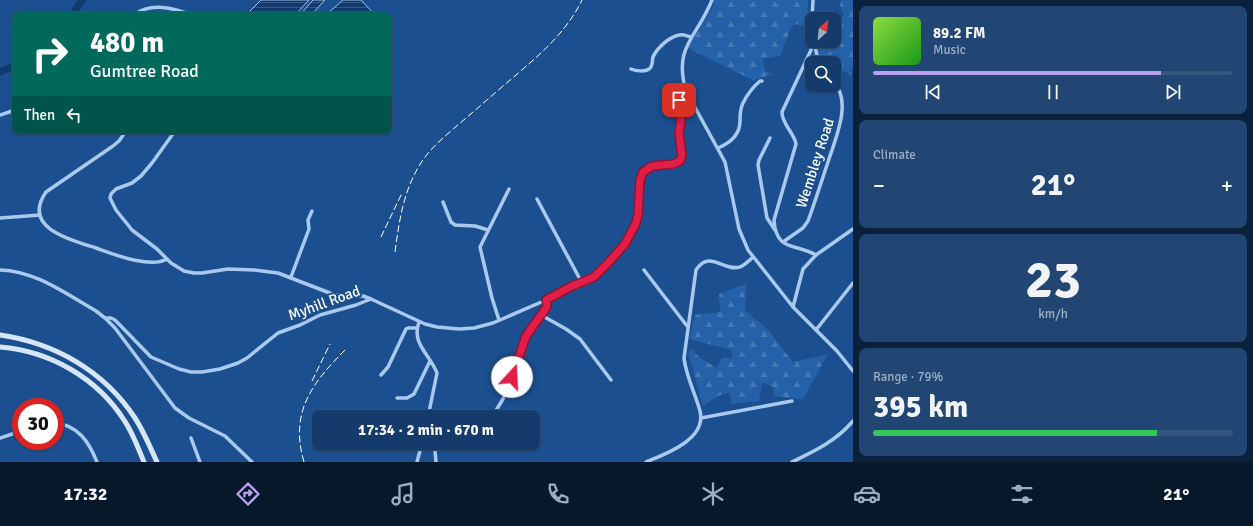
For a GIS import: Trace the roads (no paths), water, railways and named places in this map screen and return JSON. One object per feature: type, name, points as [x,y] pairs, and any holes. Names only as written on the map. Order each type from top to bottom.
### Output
[{"type":"main road","points":[[0,335],[24,339],[46,346],[71,358],[94,373],[116,394],[134,417],[157,462]]},
{"type":"main road","points":[[0,347],[18,349],[43,356],[66,366],[100,390],[121,415],[132,434],[144,462]]},
{"type":"street","points":[[712,0],[703,19],[684,51],[682,65],[683,81],[686,91],[727,165],[739,229],[753,257],[793,307],[837,351],[853,371]]},
{"type":"street","points":[[812,12],[813,0]]},
{"type":"street","points":[[139,12],[151,7],[165,8],[180,12]]},
{"type":"street","points":[[631,69],[649,69],[653,58],[661,46],[678,35],[691,37]]},
{"type":"street","points":[[774,230],[775,214],[796,144],[794,136],[784,121],[782,112],[811,48]]},
{"type":"street","points":[[718,148],[728,144],[735,137],[740,122],[740,113],[743,103],[752,89],[760,81],[762,81]]},
{"type":"street","name":"Myhill Road","points":[[105,318],[115,320],[147,353],[156,359],[179,369],[191,372],[202,372],[238,363],[247,358],[278,333],[300,325],[320,315],[350,307],[371,299],[419,322],[437,327],[459,329],[474,328],[499,320],[546,300],[598,274],[622,248],[637,219],[640,180],[643,172],[652,166],[673,164],[680,161],[682,155],[679,134],[681,118],[679,103],[681,96],[686,91]]},
{"type":"street","name":"Wembley Road","points":[[783,242],[803,228],[808,221],[838,135],[844,113],[843,96],[841,91]]},
{"type":"street","points":[[0,115],[12,111]]},
{"type":"street","points":[[123,134],[113,146],[46,192],[41,202],[40,215],[51,230],[71,240],[135,260],[158,262],[167,259]]},
{"type":"street","points":[[173,134],[141,176],[132,183],[116,189],[110,196],[116,210],[132,230],[157,249],[177,267],[194,273],[228,269],[254,270],[283,274],[335,295],[363,296],[371,299]]},
{"type":"street","points":[[770,138],[758,165],[767,218],[777,236],[783,242],[788,245],[807,250],[816,255]]},
{"type":"street","points":[[499,320],[480,250],[481,244],[509,188]]},
{"type":"street","points":[[537,199],[582,282]]},
{"type":"street","points":[[443,202],[451,222],[488,230]]},
{"type":"street","points":[[291,277],[309,229],[308,220],[312,211]]},
{"type":"street","points":[[0,218],[40,215]]},
{"type":"street","points":[[793,307],[802,271],[816,255],[853,228]]},
{"type":"street","points":[[646,462],[670,452],[685,443],[696,431],[701,418],[684,364],[684,352],[694,276],[698,267],[703,262],[710,260],[731,267],[738,267],[745,264],[753,257]]},
{"type":"street","points":[[0,270],[20,272],[33,276],[96,311],[115,328],[175,408],[189,418],[221,433],[252,462]]},
{"type":"street","points":[[644,270],[687,326]]},
{"type":"street","points":[[816,330],[853,283]]},
{"type":"street","points":[[496,410],[503,399],[526,336],[547,306],[546,300]]},
{"type":"street","points":[[542,315],[580,339],[612,380]]},
{"type":"street","points":[[419,322],[417,328],[418,339],[437,373],[429,410]]},
{"type":"street","points":[[381,375],[388,367],[406,329],[417,328]]},
{"type":"street","points":[[397,398],[407,398],[414,394],[430,361]]},
{"type":"street","points":[[701,418],[792,402]]},
{"type":"street","points":[[792,462],[829,443],[842,433],[853,421]]},
{"type":"street","points":[[64,425],[80,433],[88,443],[97,462]]},
{"type":"street","points":[[0,438],[12,434]]},
{"type":"street","points":[[191,438],[200,462]]},
{"type":"street","points":[[417,462],[420,450]]},
{"type":"street","points":[[436,450],[436,462]]},
{"type":"waterway","points":[[74,12],[82,0]]},
{"type":"waterway","points":[[0,72],[12,66]]},
{"type":"railway","points":[[395,252],[405,197],[423,160],[442,139],[526,67],[553,41],[569,22],[582,0]]},
{"type":"railway","points":[[381,237],[402,193]]},
{"type":"railway","points":[[312,381],[330,344]]},
{"type":"railway","points":[[304,462],[300,444],[302,412],[314,386],[347,348]]}]
